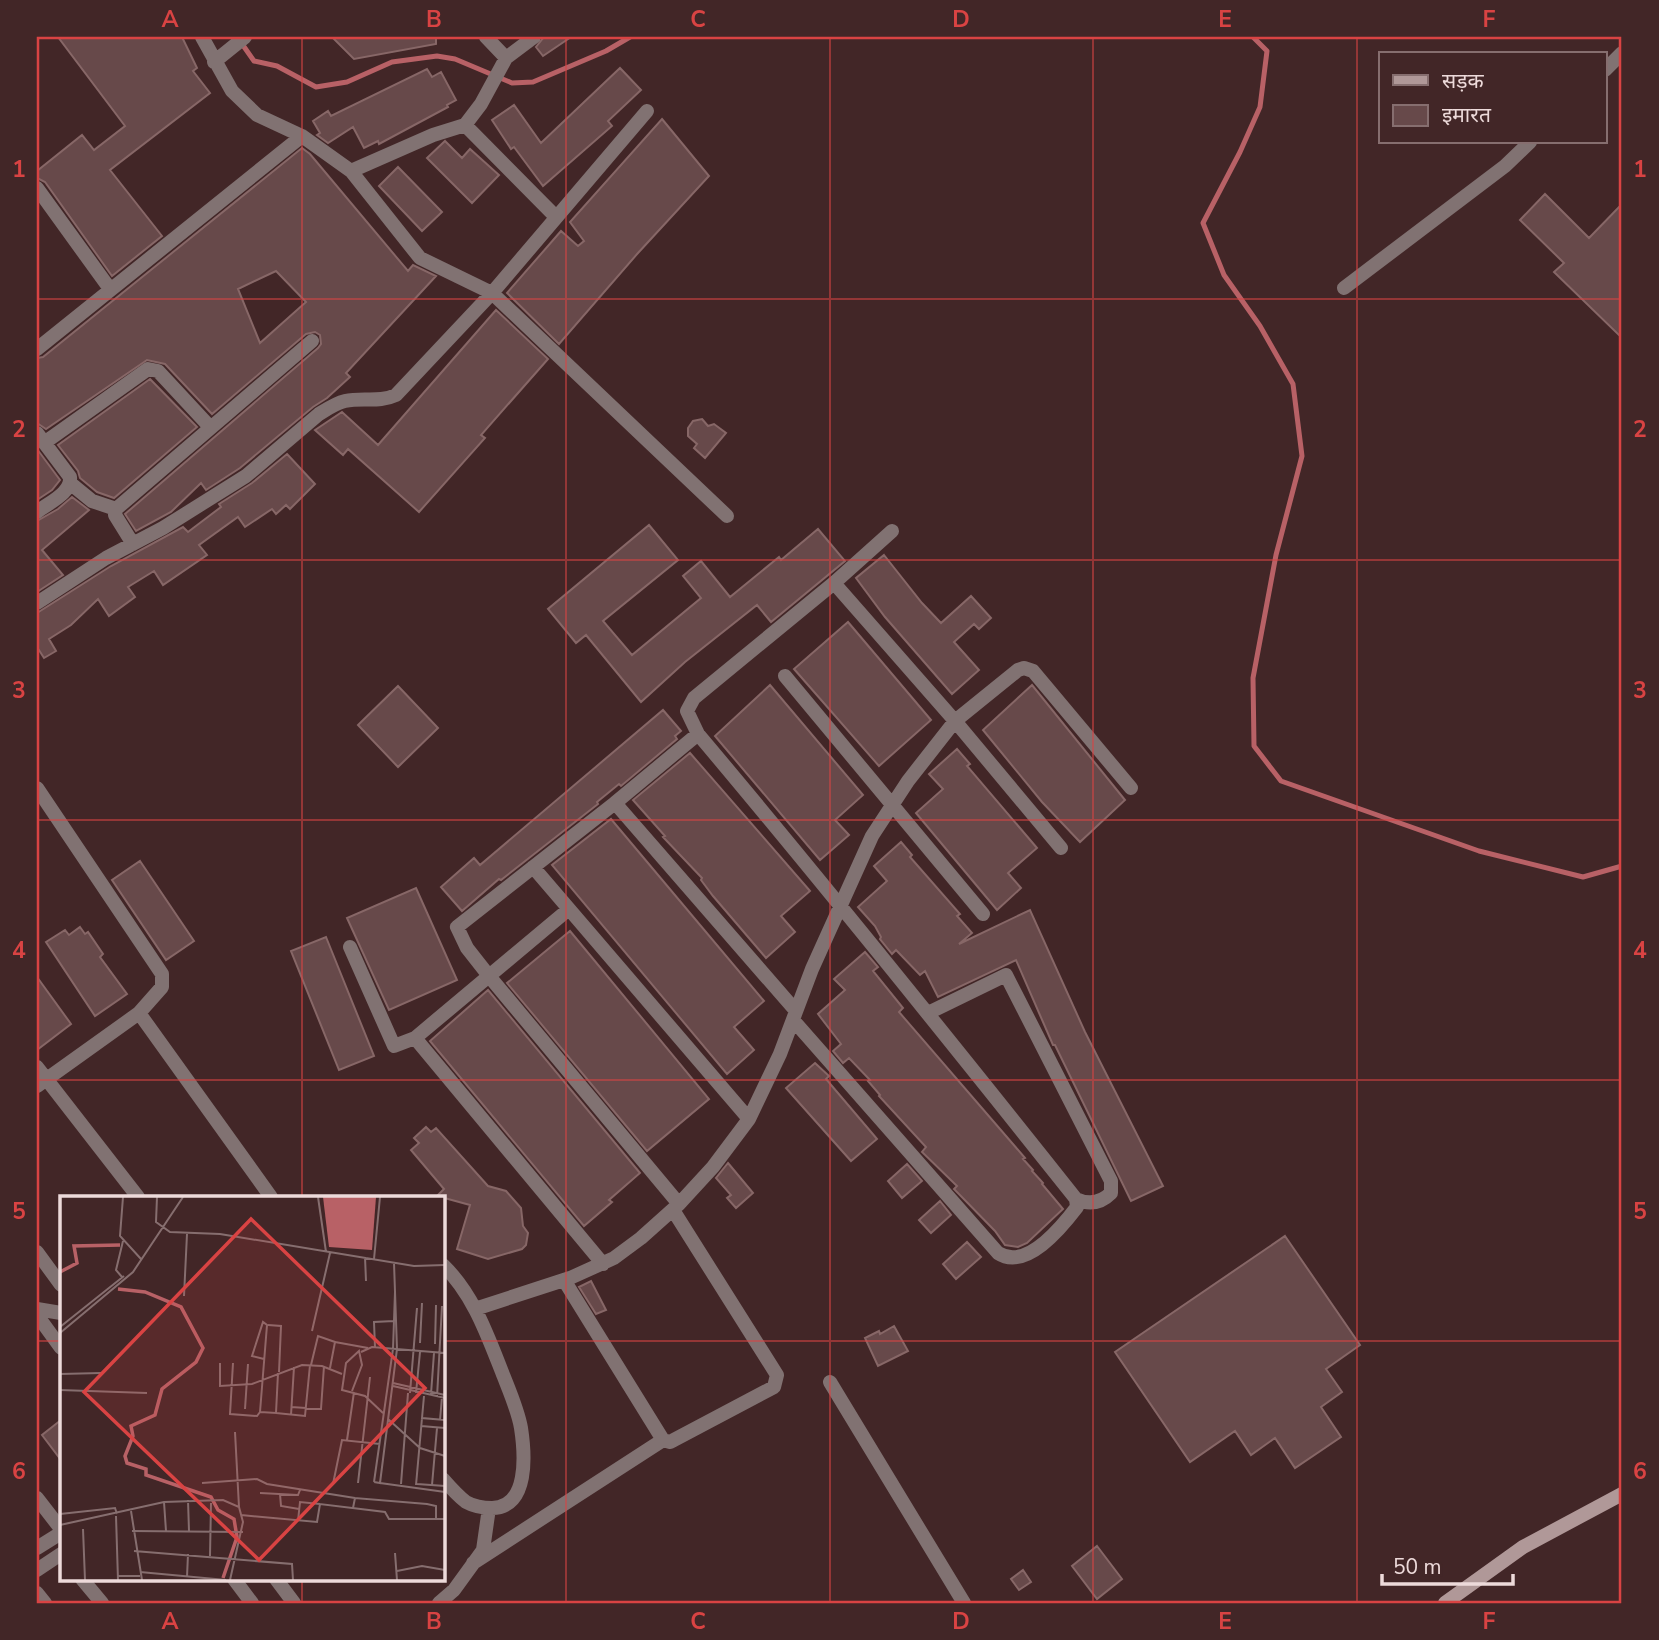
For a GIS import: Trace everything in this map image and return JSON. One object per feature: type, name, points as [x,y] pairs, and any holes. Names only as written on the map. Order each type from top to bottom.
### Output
[{"type":"street","points":[[202,37],[232,91],[257,115],[302,136],[351,171],[420,258],[492,293],[727,516]]},
{"type":"street","points":[[214,62],[245,37]]},
{"type":"street","points":[[486,37],[506,58]]},
{"type":"street","points":[[351,171],[433,135],[465,125],[481,104],[506,58],[534,37]]},
{"type":"street","points":[[1606,69],[1622,53]]},
{"type":"street","points":[[37,603],[106,558],[246,476],[319,414],[331,407],[345,401],[386,400],[396,395],[492,293],[647,111]]},
{"type":"street","points":[[465,125],[556,217]]},
{"type":"street","points":[[37,349],[302,136]]},
{"type":"street","points":[[1344,288],[1505,166],[1528,144]]},
{"type":"street","points":[[37,188],[110,289]]},
{"type":"street","points":[[133,544],[115,515],[116,509],[312,341]]},
{"type":"street","points":[[37,512],[67,490],[71,483],[70,477],[41,438],[148,369],[158,371],[210,427]]},
{"type":"street","points":[[71,483],[92,501],[116,509]]},
{"type":"street","points":[[892,531],[834,583],[694,698],[687,711],[698,734],[841,903],[928,1013],[1076,1199],[1084,1203],[1105,1199],[1111,1193],[1111,1181],[1006,975],[928,1013]]},
{"type":"street","points":[[834,583],[955,721],[1061,849]]},
{"type":"street","points":[[475,1309],[564,1280],[603,1264],[640,1238],[676,1207],[713,1167],[749,1119],[780,1054],[841,903],[872,836],[908,781],[955,721],[1018,670],[1030,669],[1131,788]]},
{"type":"street","points":[[785,676],[983,914]]},
{"type":"street","points":[[473,1563],[663,1440],[670,1441],[682,1436],[774,1387],[778,1380],[676,1207],[467,948],[457,928],[698,734]]},
{"type":"street","points":[[37,788],[162,974],[162,987],[139,1013],[41,1083]]},
{"type":"street","points":[[615,803],[998,1253],[1005,1258],[1023,1257],[1035,1250],[1069,1218],[1077,1207],[1076,1199]]},
{"type":"street","points":[[533,867],[749,1119]]},
{"type":"street","points":[[349,947],[394,1046],[415,1038],[569,909]]},
{"type":"street","points":[[139,1013],[270,1196]]},
{"type":"street","points":[[415,1038],[603,1264]]},
{"type":"street","points":[[37,1067],[41,1083],[137,1196]]},
{"type":"street","points":[[37,1252],[60,1284]]},
{"type":"street","points":[[444,1266],[475,1309],[507,1385],[520,1425],[523,1449],[521,1481],[513,1498],[500,1508],[479,1508],[465,1501],[444,1480]]},
{"type":"street","points":[[564,1280],[663,1440]]},
{"type":"street","points":[[37,1309],[60,1313]]},
{"type":"street","points":[[37,1315],[60,1347]]},
{"type":"street","points":[[830,1382],[964,1603]]},
{"type":"street","points":[[1445,1603],[1523,1547],[1622,1493]]},
{"type":"street","points":[[37,1498],[52,1538]]},
{"type":"street","points":[[444,1602],[483,1550],[489,1508]]},
{"type":"street","points":[[37,1570],[60,1555]]},
{"type":"street","points":[[83,1580],[102,1603]]},
{"type":"street","points":[[235,1580],[252,1603]]},
{"type":"street","points":[[277,1580],[294,1603]]},
{"type":"street","points":[[37,1593],[45,1603]]},
{"type":"building","points":[[58,37],[182,37],[197,68],[193,71],[210,93],[110,170],[162,236],[112,276],[45,182],[37,178],[37,171],[82,135],[94,150],[125,126]]},
{"type":"building","points":[[332,37],[436,37],[436,44],[354,59]]},
{"type":"building","points":[[544,37],[571,37],[543,56],[536,47]]},
{"type":"building","points":[[620,68],[641,90],[608,121],[612,126],[543,186],[514,147],[511,149],[492,120],[514,105],[541,143]]},
{"type":"building","points":[[427,69],[432,77],[441,72],[456,100],[447,105],[448,107],[379,144],[378,141],[364,148],[353,127],[328,143],[317,135],[320,133],[313,121],[328,111],[331,116]]},
{"type":"building","points":[[662,119],[709,176],[559,344],[507,293],[561,231],[578,246],[584,241],[570,222]]},
{"type":"building","points":[[445,141],[462,158],[470,149],[499,175],[472,203],[427,158]]},
{"type":"building","points":[[302,148],[310,154],[408,271],[413,265],[436,276],[346,373],[350,377],[327,398],[240,468],[206,490],[201,483],[171,512],[136,531],[125,514],[318,348],[321,344],[320,335],[315,332],[306,334],[212,414],[165,364],[147,360],[46,429],[37,423],[37,358],[43,357]],"holes":[[[276,271],[306,302],[260,343],[238,289]]]},
{"type":"building","points":[[398,167],[442,212],[422,231],[379,186]]},
{"type":"building","points":[[1545,194],[1589,238],[1622,204],[1622,338],[1554,272],[1564,263],[1520,220]]},
{"type":"building","points":[[496,310],[548,359],[481,435],[485,438],[419,512],[348,449],[343,455],[315,430],[342,412],[378,445]]},
{"type":"building","points":[[150,379],[197,427],[114,498],[97,492],[80,478],[78,471],[58,445]]},
{"type":"building","points":[[702,419],[708,426],[714,424],[726,433],[705,458],[694,448],[697,444],[688,436],[688,428],[693,421]]},
{"type":"building","points":[[37,449],[60,480],[52,490],[37,500]]},
{"type":"building","points":[[287,454],[315,484],[290,509],[286,505],[276,514],[272,509],[245,527],[238,517],[199,545],[207,555],[163,585],[154,571],[128,587],[135,597],[109,616],[98,599],[71,625],[49,639],[56,651],[44,658],[37,647],[37,613],[111,566],[183,527],[188,532],[221,507],[219,504],[252,483]]},
{"type":"building","points":[[72,497],[89,510],[42,550],[63,575],[37,592],[37,521]]},
{"type":"building","points":[[649,525],[678,560],[603,621],[632,655],[701,598],[683,576],[701,561],[730,597],[818,529],[845,561],[771,622],[757,605],[685,662],[641,702],[586,635],[576,643],[548,609]]},
{"type":"building","points":[[884,555],[941,623],[971,596],[991,618],[979,629],[974,624],[954,642],[979,670],[952,694],[885,617],[856,578]]},
{"type":"building","points":[[848,622],[931,720],[879,766],[794,669]]},
{"type":"building","points":[[770,685],[863,795],[835,820],[849,835],[820,860],[715,736]]},
{"type":"building","points":[[1032,685],[1125,800],[1080,842],[1042,802],[983,730]]},
{"type":"building","points":[[398,686],[438,728],[398,767],[358,725]]},
{"type":"building","points":[[663,710],[681,731],[675,736],[677,739],[462,911],[441,887],[474,858],[480,865]]},
{"type":"building","points":[[957,749],[970,764],[967,766],[1037,848],[1008,873],[1021,888],[997,910],[916,813],[943,789],[929,774]]},
{"type":"building","points":[[690,753],[810,891],[781,916],[795,932],[766,958],[713,896],[702,878],[633,800]]},
{"type":"building","points":[[611,819],[764,1001],[734,1027],[754,1050],[727,1074],[552,865]]},
{"type":"building","points":[[901,842],[912,855],[910,857],[960,914],[957,916],[972,933],[959,944],[1030,910],[1085,1032],[1163,1186],[1131,1201],[1053,1045],[1016,960],[938,997],[925,971],[920,975],[896,950],[892,954],[880,939],[875,926],[858,907],[887,881],[874,866]]},
{"type":"building","points":[[140,861],[194,941],[166,960],[112,880]]},
{"type":"building","points":[[416,888],[457,980],[389,1010],[347,918]]},
{"type":"building","points":[[80,927],[85,934],[88,932],[103,954],[100,957],[127,994],[95,1016],[46,942],[65,930],[69,935]]},
{"type":"building","points":[[570,931],[709,1099],[647,1151],[507,983]]},
{"type":"building","points":[[326,937],[374,1056],[339,1070],[291,951]]},
{"type":"building","points":[[865,952],[878,967],[873,971],[903,1008],[899,1012],[1025,1158],[1023,1159],[1063,1209],[1027,1243],[1018,1247],[1005,1245],[954,1189],[957,1186],[922,1152],[926,1147],[879,1096],[868,1081],[870,1080],[849,1058],[843,1063],[833,1051],[841,1044],[818,1014],[845,990],[834,979]]},
{"type":"building","points":[[37,977],[71,1024],[37,1050]]},
{"type":"building","points":[[488,990],[640,1173],[584,1226],[430,1041]]},
{"type":"building","points":[[815,1063],[829,1076],[826,1079],[877,1139],[851,1161],[786,1088]]},
{"type":"building","points":[[426,1127],[431,1132],[436,1128],[488,1186],[506,1191],[521,1208],[523,1226],[528,1233],[526,1245],[522,1249],[488,1259],[457,1249],[470,1205],[437,1196],[444,1189],[411,1150],[419,1143],[414,1138]]},
{"type":"building","points":[[728,1163],[753,1193],[736,1208],[727,1198],[731,1195],[716,1178]]},
{"type":"building","points":[[907,1164],[922,1181],[902,1198],[888,1181]]},
{"type":"building","points":[[940,1201],[951,1215],[931,1233],[919,1220]]},
{"type":"building","points":[[1285,1236],[1360,1345],[1326,1369],[1342,1392],[1321,1407],[1341,1437],[1295,1468],[1275,1438],[1251,1455],[1235,1431],[1190,1462],[1115,1352]]},
{"type":"building","points":[[967,1242],[981,1257],[956,1279],[943,1264]]},
{"type":"building","points":[[591,1281],[606,1310],[596,1314],[579,1287]]},
{"type":"building","points":[[894,1326],[908,1351],[878,1366],[865,1338]]},
{"type":"building","points":[[60,1421],[60,1459],[42,1435]]},
{"type":"building","points":[[1097,1546],[1122,1579],[1097,1599],[1072,1566]]},
{"type":"building","points":[[1023,1570],[1031,1582],[1019,1590],[1011,1579]]},
{"type":"waterway","points":[[240,41],[254,61],[277,66],[316,87],[347,82],[392,62],[437,56],[455,59],[512,83],[533,82],[606,51],[630,37]]},
{"type":"waterway","points":[[1253,37],[1267,51],[1260,107],[1203,223],[1224,275],[1260,326],[1293,384],[1302,456],[1276,555],[1253,678],[1254,746],[1281,781],[1479,851],[1583,877],[1622,866]]}]
